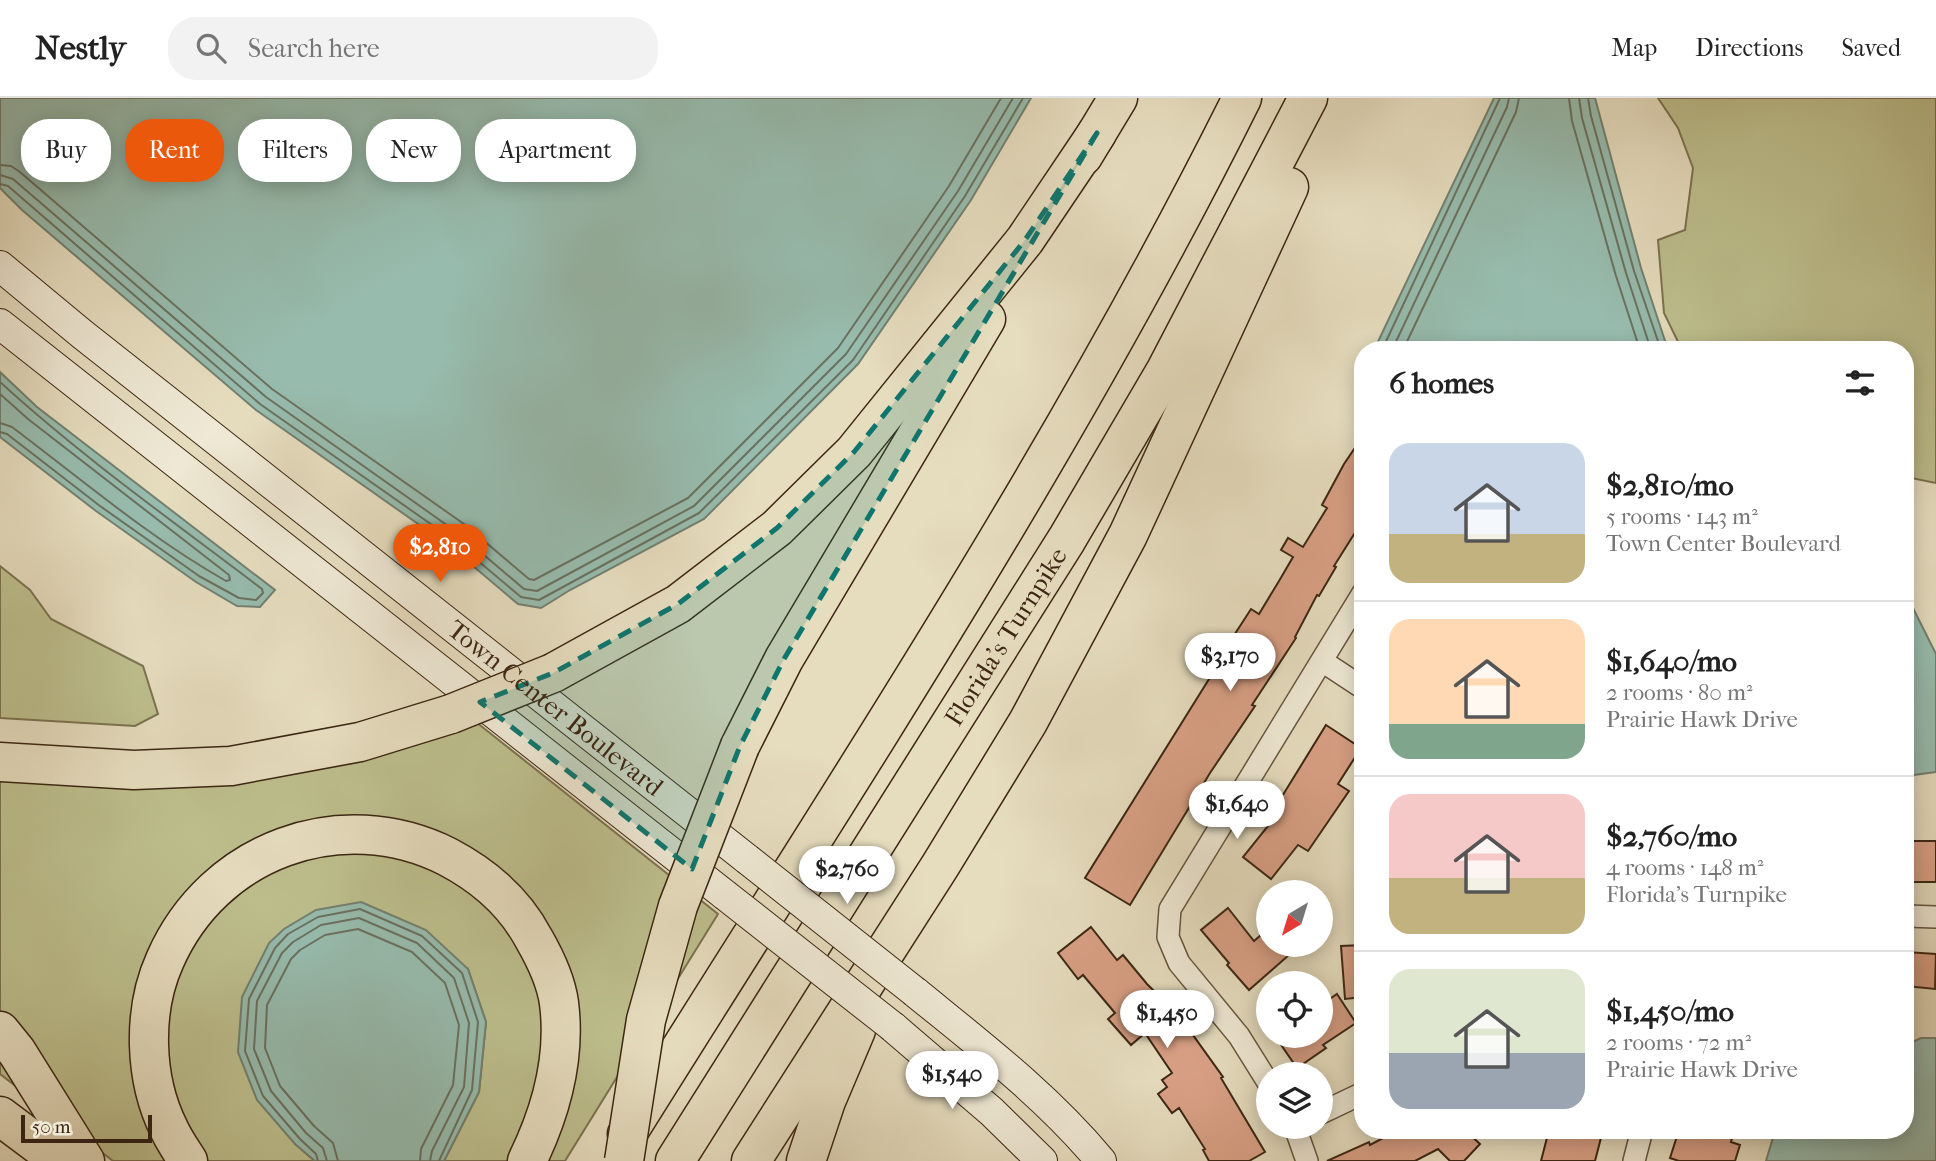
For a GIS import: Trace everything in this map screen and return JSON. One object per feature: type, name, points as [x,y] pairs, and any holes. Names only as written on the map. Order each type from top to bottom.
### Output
[{"type":"highway","points":[[624,1161],[646,1020],[678,906],[740,746],[784,659],[1118,98]]},
{"type":"highway","points":[[610,1161],[1016,512],[1199,185],[1242,98]]},
{"type":"highway","name":"Florida's Turnpike","points":[[675,1161],[1068,539],[1166,370],[1308,98]]},
{"type":"highway","points":[[751,1161],[940,866],[1028,722],[1128,535],[1252,272],[1328,98]]},
{"type":"highway","points":[[0,762],[134,770],[231,766],[360,742],[451,714],[553,673],[678,604],[777,528],[854,452],[1026,240],[1097,133]]},
{"type":"highway","points":[[188,1161],[168,1128],[155,1087],[149,1044],[157,978],[170,947],[208,894],[228,877],[267,853],[304,840],[345,834],[388,836],[428,848],[466,866],[501,893],[527,925],[546,960],[559,1001],[561,1045],[556,1083],[540,1133],[527,1161]]},
{"type":"highway","points":[[806,1161],[849,1043],[940,866]]},
{"type":"highway","points":[[0,1031],[17,1052],[85,1161]]},
{"type":"highway","points":[[5,1118],[60,1161]]},
{"type":"main road","name":"Town Center Boulevard","points":[[0,266],[92,342],[915,992],[1017,1076],[1081,1137],[1101,1161]]},
{"type":"main road","name":"Town Center Boulevard","points":[[0,324],[893,1027],[992,1112],[1042,1161]]},
{"type":"street","points":[[1256,1063],[1239,1036],[1179,963],[1168,937],[1170,909],[1354,608]]},
{"type":"street","points":[[1322,661],[1354,682]]},
{"type":"street","points":[[1914,916],[1936,917]]},
{"type":"street","points":[[1333,1107],[1354,1097]]},
{"type":"street","points":[[1299,1139],[1307,1161]]},
{"type":"street","points":[[1634,1161],[1640,1139]]},
{"type":"highlighted area","points":[[1097,133],[784,659],[740,746],[692,869],[480,702],[553,673],[678,604],[777,528],[854,452],[1025,240]]},
{"type":"green space","points":[[1658,98],[1936,98],[1936,483],[1914,479],[1914,341],[1678,341],[1664,313],[1658,240],[1685,230],[1693,168],[1678,128]]},
{"type":"green space","points":[[0,566],[30,590],[51,619],[143,666],[158,714],[135,726],[0,718]]},
{"type":"green space","points":[[476,722],[718,914],[565,1161],[541,1161],[563,1104],[523,897],[327,822],[153,959],[172,1161],[113,1161],[0,1074],[0,776]]},
{"type":"green space","points":[[302,853],[409,854],[482,893],[537,974],[548,1038],[516,1161],[444,1161],[479,1092],[486,1022],[468,969],[295,1144],[315,1161],[203,1161],[178,1118],[162,1054],[174,975],[226,897]]},
{"type":"water","points":[[0,98],[1031,98],[971,200],[858,364],[704,519],[541,608],[518,604],[448,545],[256,410],[22,210],[0,188]]},
{"type":"water","points":[[1494,98],[1595,98],[1641,268],[1665,341],[1378,341]]},
{"type":"water","points":[[0,372],[37,407],[275,590],[260,607],[237,606],[196,582],[96,511],[0,437]]},
{"type":"water","points":[[1914,610],[1936,654],[1936,772],[1914,775]]},
{"type":"water","points":[[361,902],[426,930],[468,969],[486,1022],[479,1092],[444,1161],[315,1161],[295,1144],[257,1100],[238,1052],[242,997],[269,943],[284,929],[316,910]]},
{"type":"water","points":[[1921,1038],[1936,1038],[1936,1161],[1766,1161],[1773,1139],[1914,1139],[1914,1041]]},
{"type":"building","points":[[1354,449],[1354,534],[1319,596],[1317,595],[1296,638],[1252,705],[1255,706],[1210,773],[1130,905],[1085,878],[1214,671],[1209,668],[1226,641],[1229,643],[1251,609],[1259,614],[1279,581],[1293,557],[1281,550],[1288,538],[1303,547],[1327,508],[1322,505]]},
{"type":"building","points":[[1326,725],[1354,743],[1354,759],[1338,784],[1349,791],[1308,851],[1298,845],[1271,879],[1243,857],[1268,826],[1265,824]]},
{"type":"building","points":[[1914,841],[1936,841],[1936,882],[1914,882]]},
{"type":"building","points":[[1228,908],[1254,941],[1256,939],[1256,957],[1287,957],[1271,971],[1256,971],[1256,984],[1249,990],[1201,930]]},
{"type":"building","points":[[1091,927],[1117,960],[1123,955],[1180,1017],[1223,1077],[1221,1078],[1265,1152],[1249,1161],[1209,1161],[1203,1150],[1205,1149],[1179,1108],[1172,1113],[1158,1094],[1167,1087],[1162,1080],[1172,1073],[1145,1033],[1131,1045],[1108,1019],[1115,1013],[1083,975],[1078,979],[1058,953]]},
{"type":"building","points":[[1354,945],[1354,998],[1345,999],[1341,946]]},
{"type":"building","points":[[1914,953],[1936,954],[1935,989],[1914,987]]},
{"type":"building","points":[[1337,994],[1354,1020],[1354,1024],[1333,1038],[1333,997]]},
{"type":"building","points":[[1283,1048],[1326,1048],[1306,1062],[1293,1062]]},
{"type":"building","points":[[1381,1139],[1475,1139],[1480,1144],[1464,1161],[1450,1161],[1438,1149],[1415,1161],[1327,1161],[1369,1142],[1370,1145]]},
{"type":"building","points":[[1547,1139],[1601,1139],[1595,1161],[1541,1161]]},
{"type":"building","points":[[1676,1139],[1732,1139],[1731,1142],[1740,1145],[1735,1161],[1679,1161],[1670,1158]]}]
